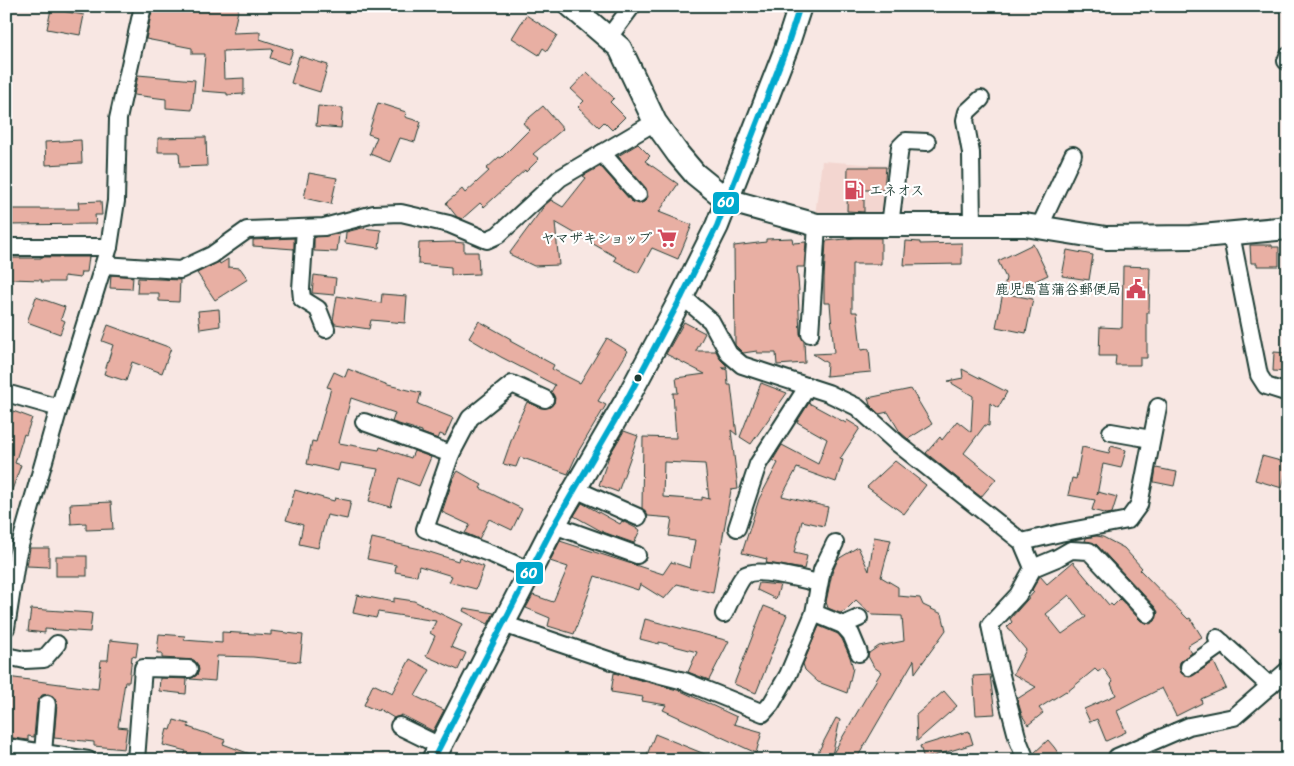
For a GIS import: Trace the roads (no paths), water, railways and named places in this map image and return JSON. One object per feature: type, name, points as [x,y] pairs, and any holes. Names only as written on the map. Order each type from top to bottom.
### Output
[{"type":"street","points":[[6,628],[16,556],[109,247],[116,201],[118,119],[143,6]]},
{"type":"street","points":[[571,6],[620,48],[654,122],[695,174],[727,200],[817,225],[1025,225],[1106,238],[1191,237],[1288,228]]},
{"type":"street","points":[[609,37],[632,6]]},
{"type":"street","points":[[399,726],[437,753],[554,525],[626,401],[717,226],[786,49],[800,6]]},
{"type":"street","points":[[972,225],[971,153],[964,120],[967,112],[981,99]]},
{"type":"street","points":[[104,265],[180,270],[212,255],[246,230],[324,227],[374,214],[401,213],[449,224],[487,240],[498,235],[560,178],[654,122]]},
{"type":"street","points":[[890,225],[900,147],[906,141],[926,142]]},
{"type":"street","points":[[602,153],[638,194]]},
{"type":"street","points":[[1039,228],[1073,154]]},
{"type":"street","points":[[810,334],[817,225]]},
{"type":"street","points":[[305,228],[302,298],[318,309],[326,329]]},
{"type":"street","points":[[1231,234],[1254,360],[1259,375],[1266,386],[1288,393]]},
{"type":"street","points":[[6,246],[109,247]]},
{"type":"street","points":[[682,296],[712,321],[729,354],[742,365],[828,393],[856,407],[1022,542],[1033,568]]},
{"type":"street","points":[[530,571],[494,555],[424,529],[451,454],[470,418],[512,384],[545,399]]},
{"type":"street","points":[[737,528],[758,464],[808,386]]},
{"type":"street","points":[[6,393],[59,408]]},
{"type":"street","points":[[1022,542],[1060,532],[1128,520],[1139,505],[1158,407]]},
{"type":"street","points":[[364,422],[451,454]]},
{"type":"street","points":[[1111,432],[1151,439]]},
{"type":"street","points":[[575,489],[638,517]]},
{"type":"street","points":[[554,525],[637,555]]},
{"type":"street","points":[[503,624],[626,666],[684,681],[763,713],[771,704],[788,675],[814,613],[822,570],[835,543]]},
{"type":"street","points":[[1026,760],[1018,740],[990,625],[1018,595],[1033,568],[1071,550],[1089,551],[1148,614]]},
{"type":"street","points":[[724,614],[743,577],[750,573],[772,574],[820,583]]},
{"type":"street","points":[[814,613],[843,626],[851,634],[859,653]]},
{"type":"street","points":[[843,626],[859,618]]},
{"type":"street","points":[[1189,668],[1220,641],[1270,686]]},
{"type":"street","points":[[6,656],[25,660],[44,659],[57,644]]},
{"type":"street","points":[[136,760],[143,668],[189,669]]},
{"type":"street","points":[[1116,760],[1189,726],[1234,717],[1288,670]]},
{"type":"street","points":[[43,753],[47,704]]},
{"type":"street","points":[[6,747],[88,760]]},
{"type":"place","name":"エネオス","points":[[854,190]]},
{"type":"place","name":"ヤマザキショップ","points":[[667,238]]},
{"type":"place","name":"鹿児島菖蒲谷郵便局","points":[[1136,289]]}]
